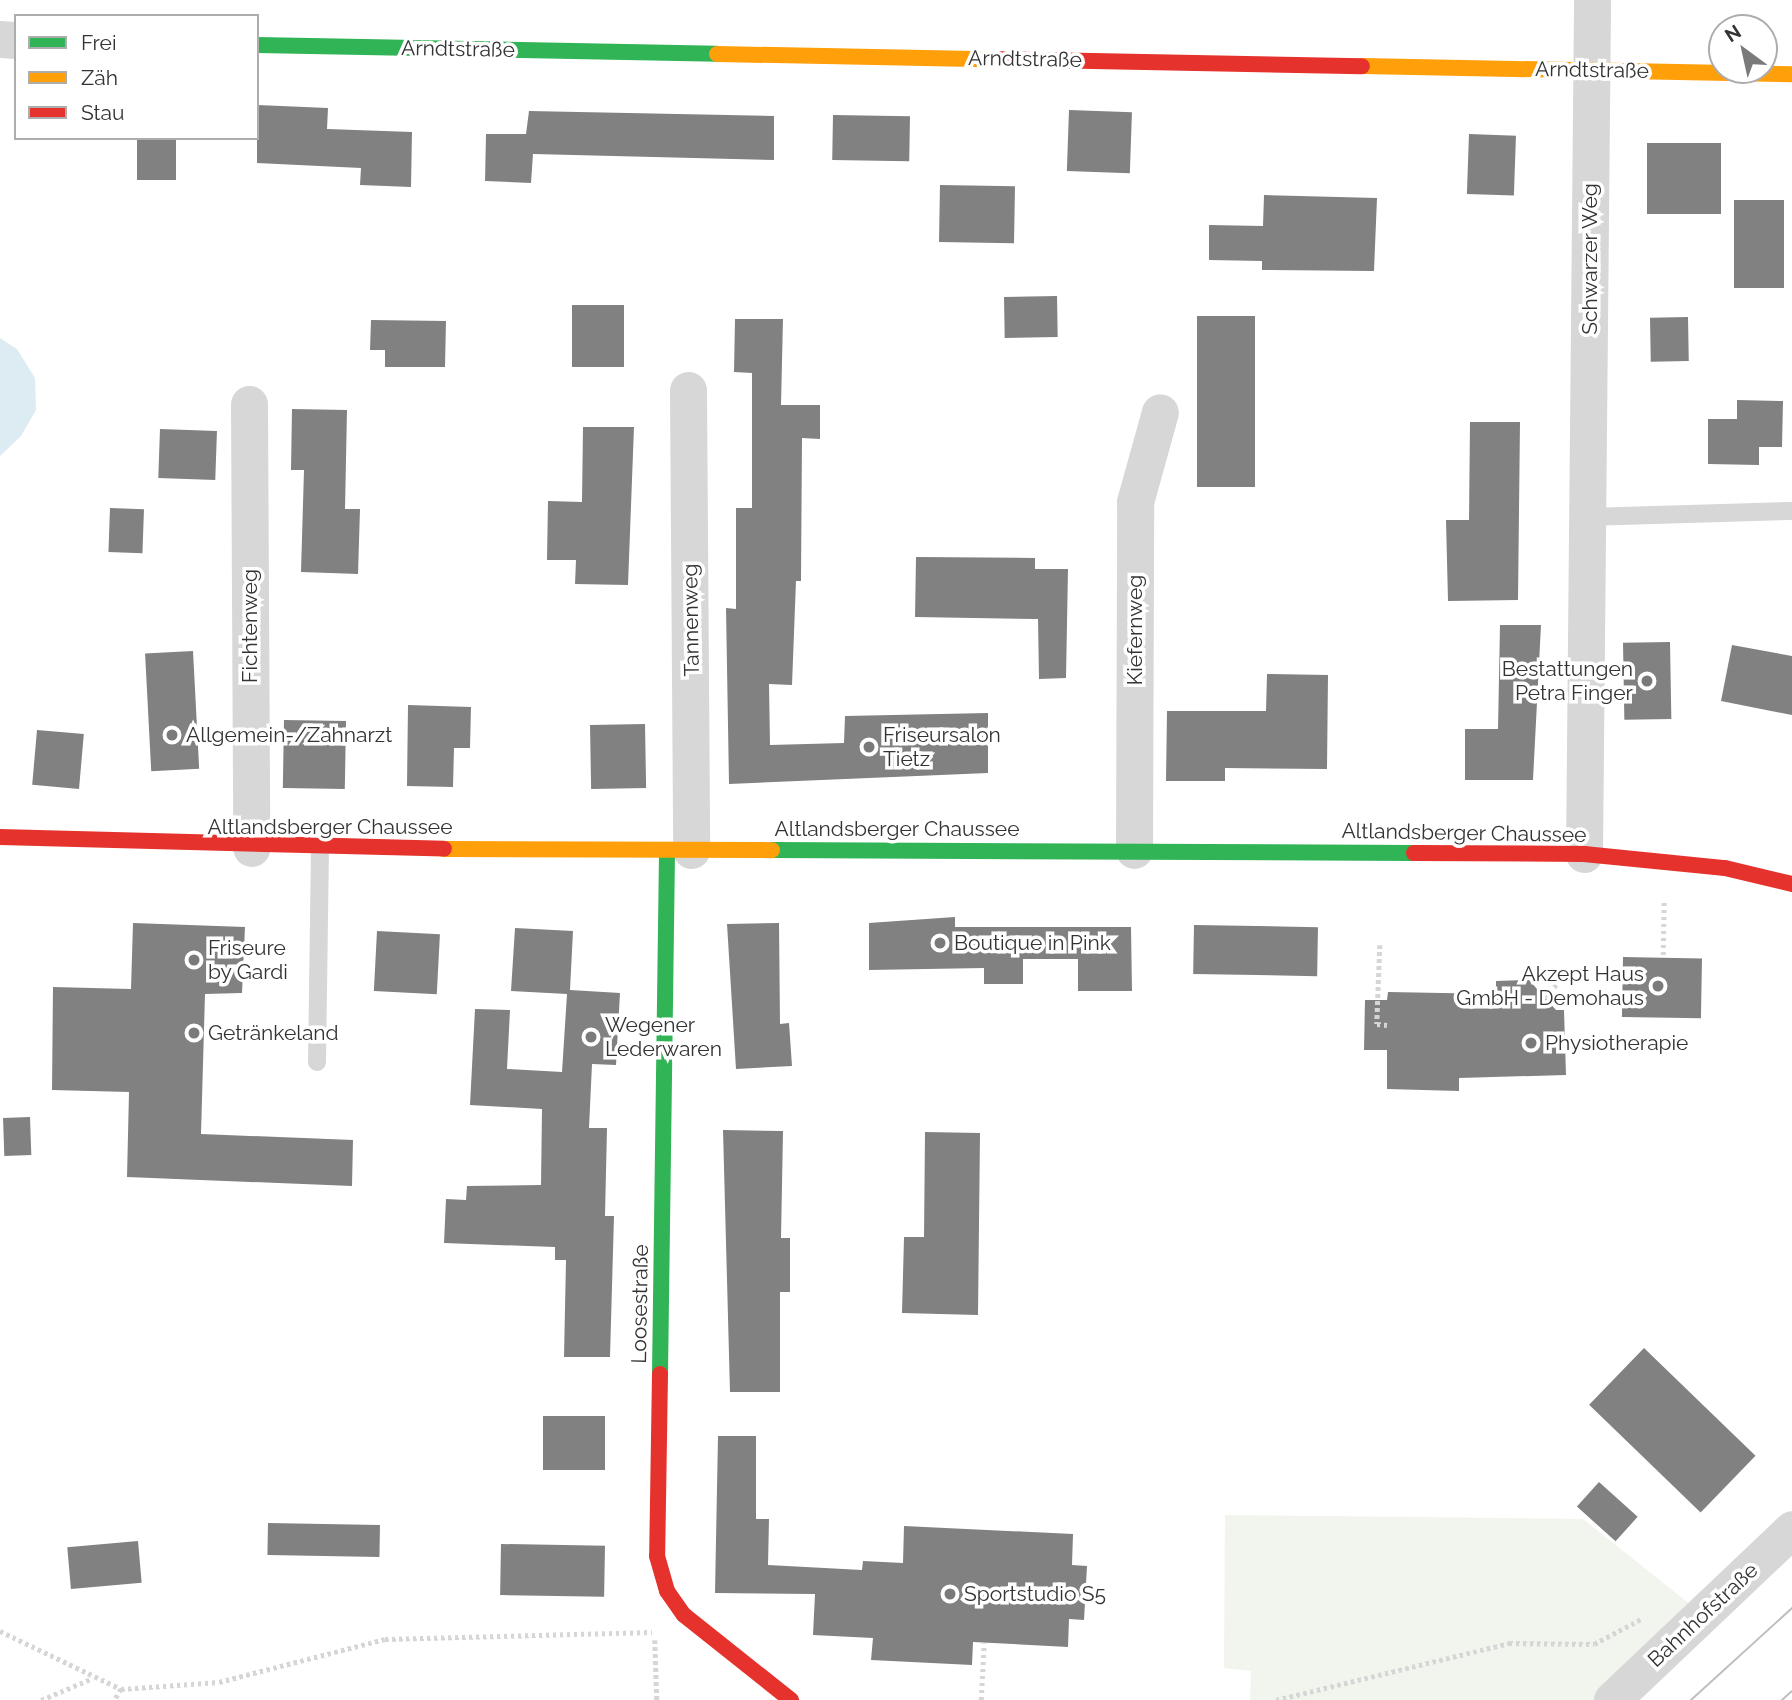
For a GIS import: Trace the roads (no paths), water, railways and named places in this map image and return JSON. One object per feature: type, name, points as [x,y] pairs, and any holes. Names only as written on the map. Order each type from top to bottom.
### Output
[{"type":"street","name":"Schwarzer Weg","points":[[1584,854],[1591,0]]},
{"type":"street","name":"Arndtstraße","points":[[259,45],[1792,74]]},
{"type":"street","name":"Tannenweg","points":[[679,850],[688,390]]},
{"type":"street","name":"Fichtenweg","points":[[249,404],[251,848]]},
{"type":"street","name":"Kiefernweg","points":[[1134,850],[1135,502],[1160,412]]},
{"type":"street","name":"Altlandsberger Chaussee","points":[[0,838],[251,848],[1584,854],[1725,868],[1792,884]]},
{"type":"street","name":"Loosestraße","points":[[679,850],[657,1556],[667,1591],[684,1615],[791,1700]]},
{"type":"street","name":"Bahnhofstraße","points":[[1612,1700],[1792,1529]]},
{"type":"lane","points":[[1588,517],[1792,511]]},
{"type":"lane","points":[[317,1062],[320,848]]},
{"type":"tram line","points":[[1691,1700],[1792,1608]]},
{"type":"tram line","points":[[1782,1700],[1792,1691]]},
{"type":"place","name":"Bestattungen Petra Finger","points":[[1647,681]]},
{"type":"place","name":"Allgemein-/Zahnarzt","points":[[172,735]]},
{"type":"place","name":"Friseursalon Tietz","points":[[869,747]]},
{"type":"place","name":"Boutique in Pink","points":[[940,943]]},
{"type":"place","name":"Friseure by Gardi","points":[[194,960]]},
{"type":"place","name":"Akzept Haus GmbH - Demohaus","points":[[1658,986]]},
{"type":"place","name":"Getränkeland","points":[[194,1033]]},
{"type":"place","name":"Wegener Lederwaren","points":[[591,1037]]},
{"type":"place","name":"Physiotherapie","points":[[1531,1043]]},
{"type":"place","name":"Sportstudio S5","points":[[950,1594]]}]
